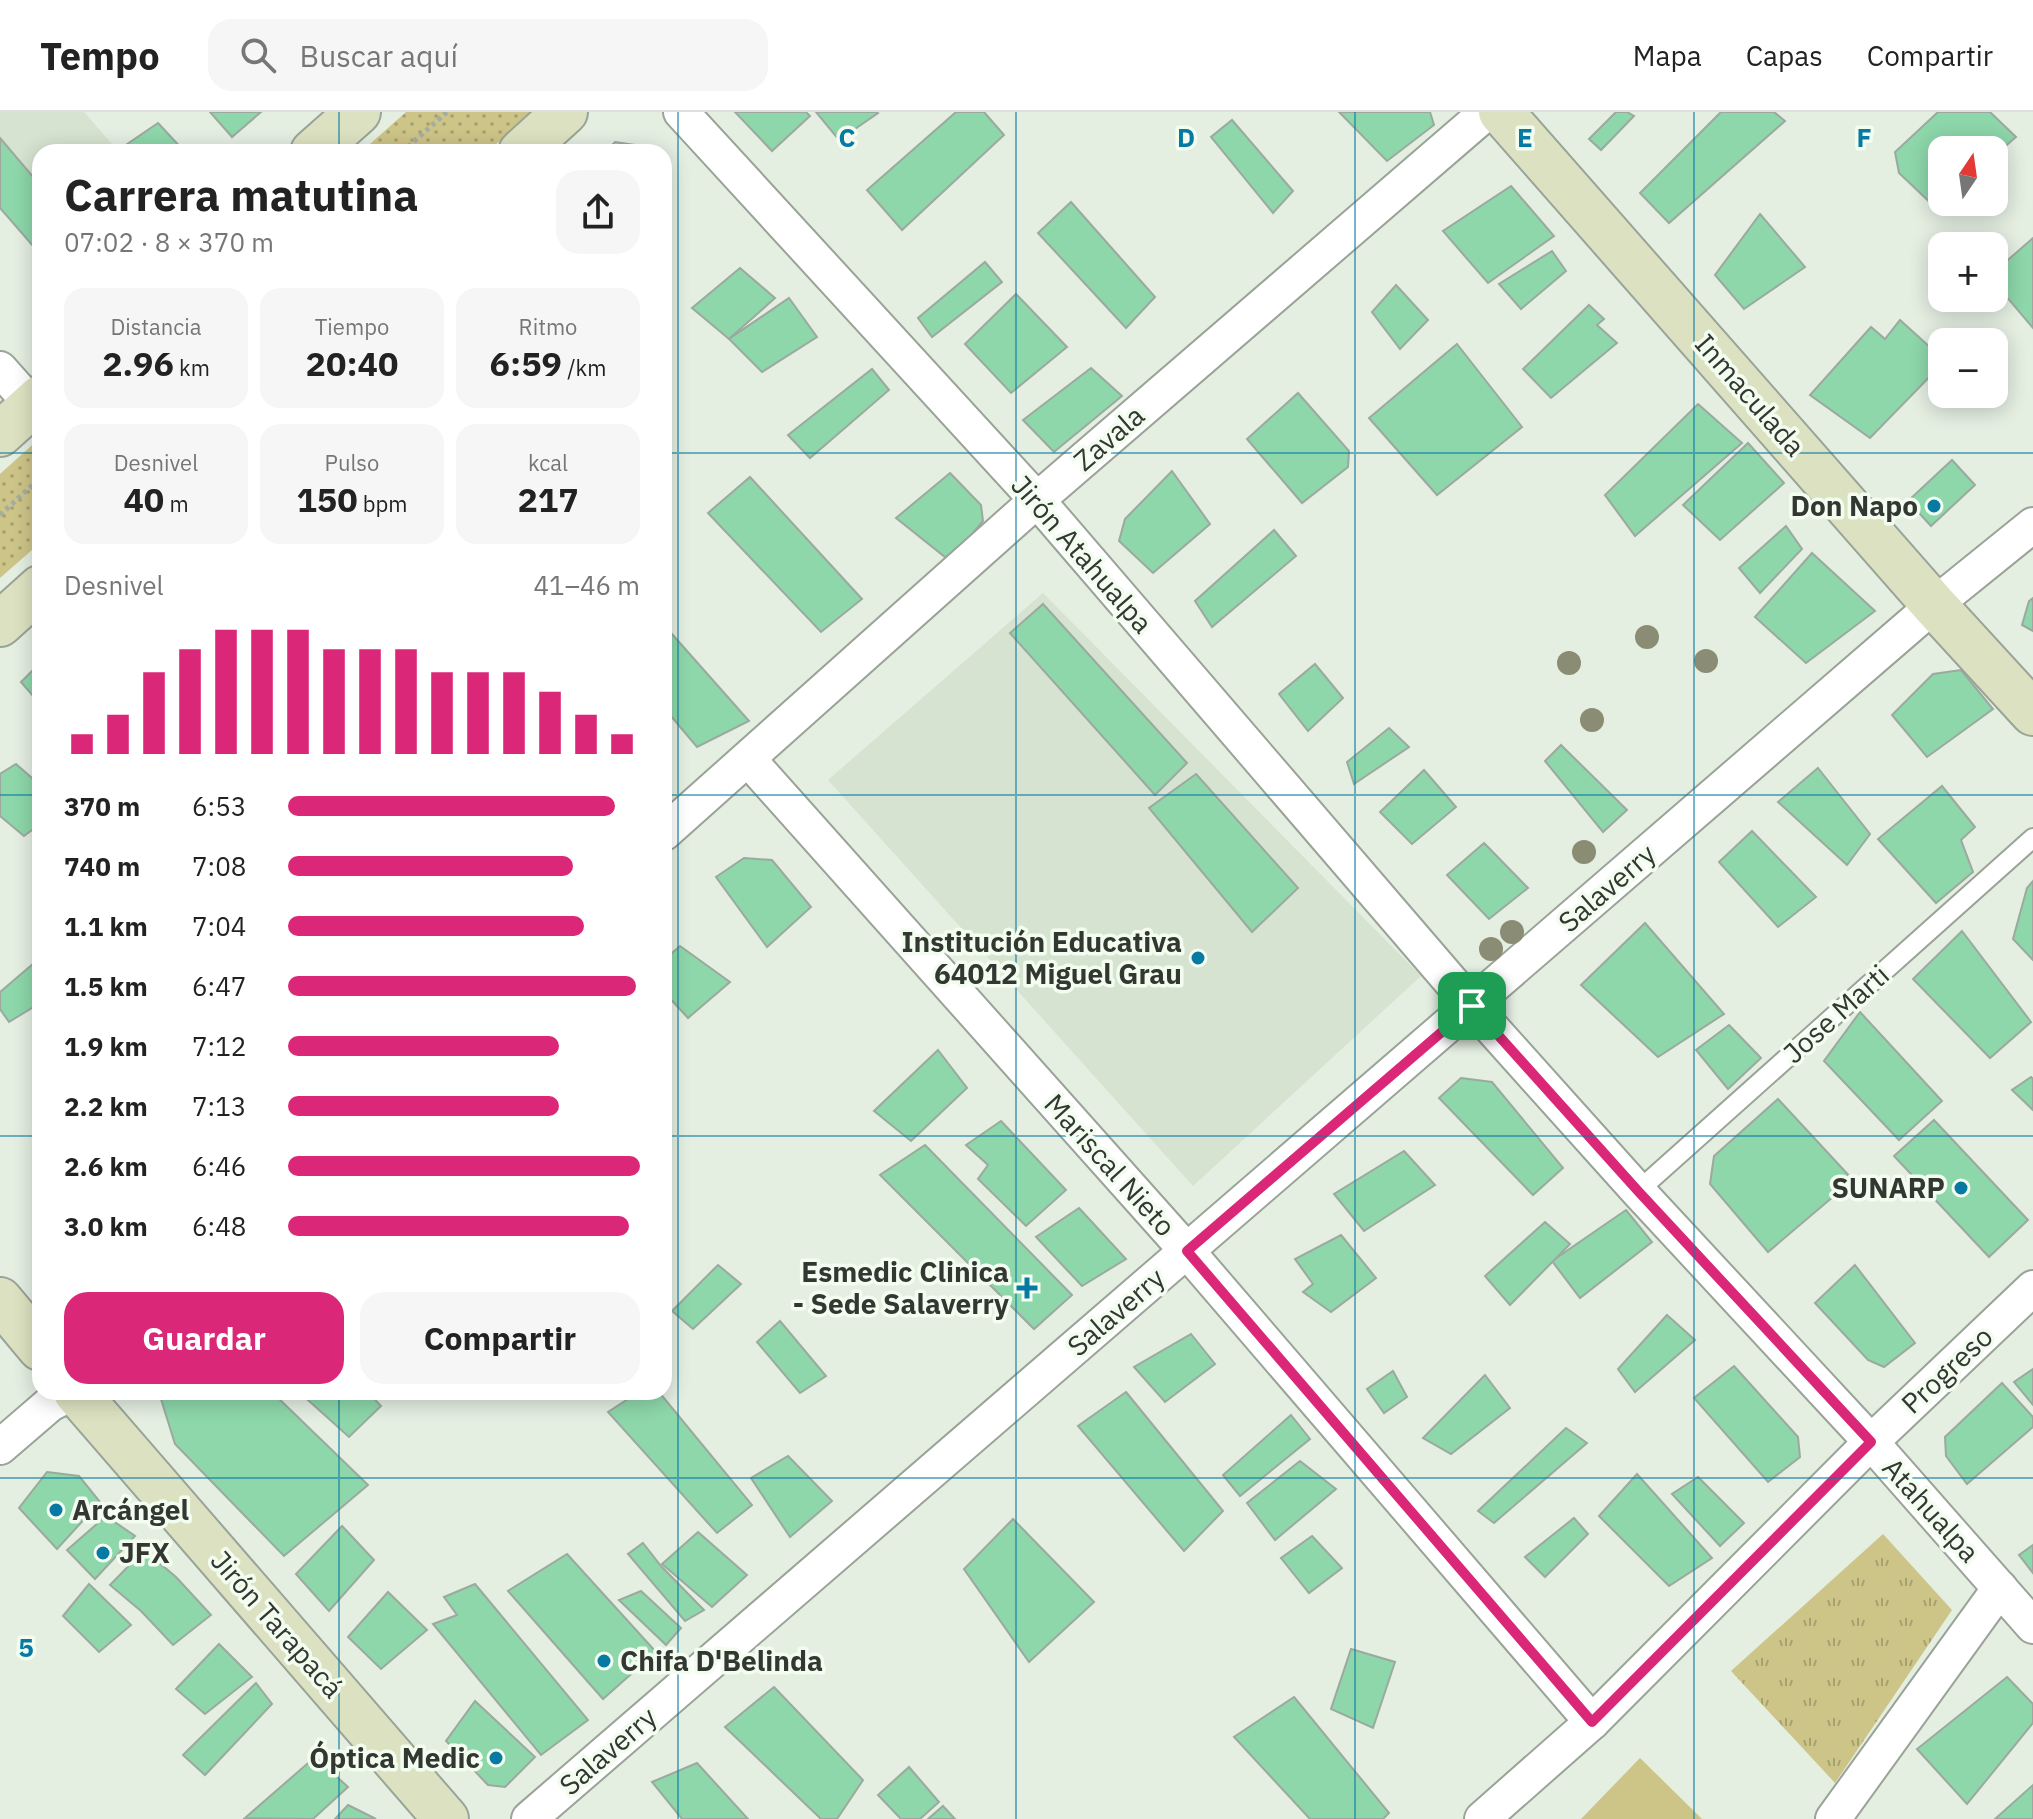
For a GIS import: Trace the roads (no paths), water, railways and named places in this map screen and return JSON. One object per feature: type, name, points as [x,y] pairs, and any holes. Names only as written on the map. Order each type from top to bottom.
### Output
[{"type":"street","points":[[322,144],[358,112]]},
{"type":"street","points":[[530,144],[565,112]]},
{"type":"street","name":"Jirón Atahualpa","points":[[681,112],[1037,500],[1472,1006]]},
{"type":"street","name":"Zavala","points":[[672,826],[1037,500],[1487,112]]},
{"type":"street","name":"Inmaculada","points":[[1501,112],[1934,605],[2033,713]]},
{"type":"street","points":[[0,369],[32,397]]},
{"type":"street","points":[[0,434],[32,405]]},
{"type":"street","name":"Salaverry","points":[[529,1819],[1934,605],[2033,525]]},
{"type":"street","points":[[0,624],[32,595]]},
{"type":"street","name":"Mariscal Nieto","points":[[748,759],[1187,1251],[1592,1722]]},
{"type":"street","name":"Atahualpa","points":[[1472,1006],[1638,1191],[1871,1442],[2033,1626]]},
{"type":"street","name":"Progreso","points":[[1482,1819],[1592,1722],[1871,1442],[2033,1288]]},
{"type":"street","points":[[0,1300],[32,1338]]},
{"type":"street","points":[[0,1447],[58,1400]]},
{"type":"street","name":"Jirón Tarapacá","points":[[82,1400],[446,1819]]},
{"type":"street","points":[[1833,1819],[2000,1588]]},
{"type":"lane","name":"Jose Marti","points":[[1638,1191],[2033,838]]},
{"type":"place","name":"Don Napo","points":[[1934,506]]},
{"type":"place","name":"Institución Educativa 64012 Miguel Grau","points":[[1198,958]]},
{"type":"place","name":"SUNARP","points":[[1961,1188]]},
{"type":"place","name":"Esmedic Clinica - Sede Salaverry","points":[[1027,1288]]},
{"type":"place","name":"Arcángel","points":[[56,1510]]},
{"type":"place","name":"JFX","points":[[103,1553]]},
{"type":"place","name":"Chifa D'Belinda","points":[[604,1661]]},
{"type":"place","name":"Óptica Medic","points":[[496,1758]]}]
